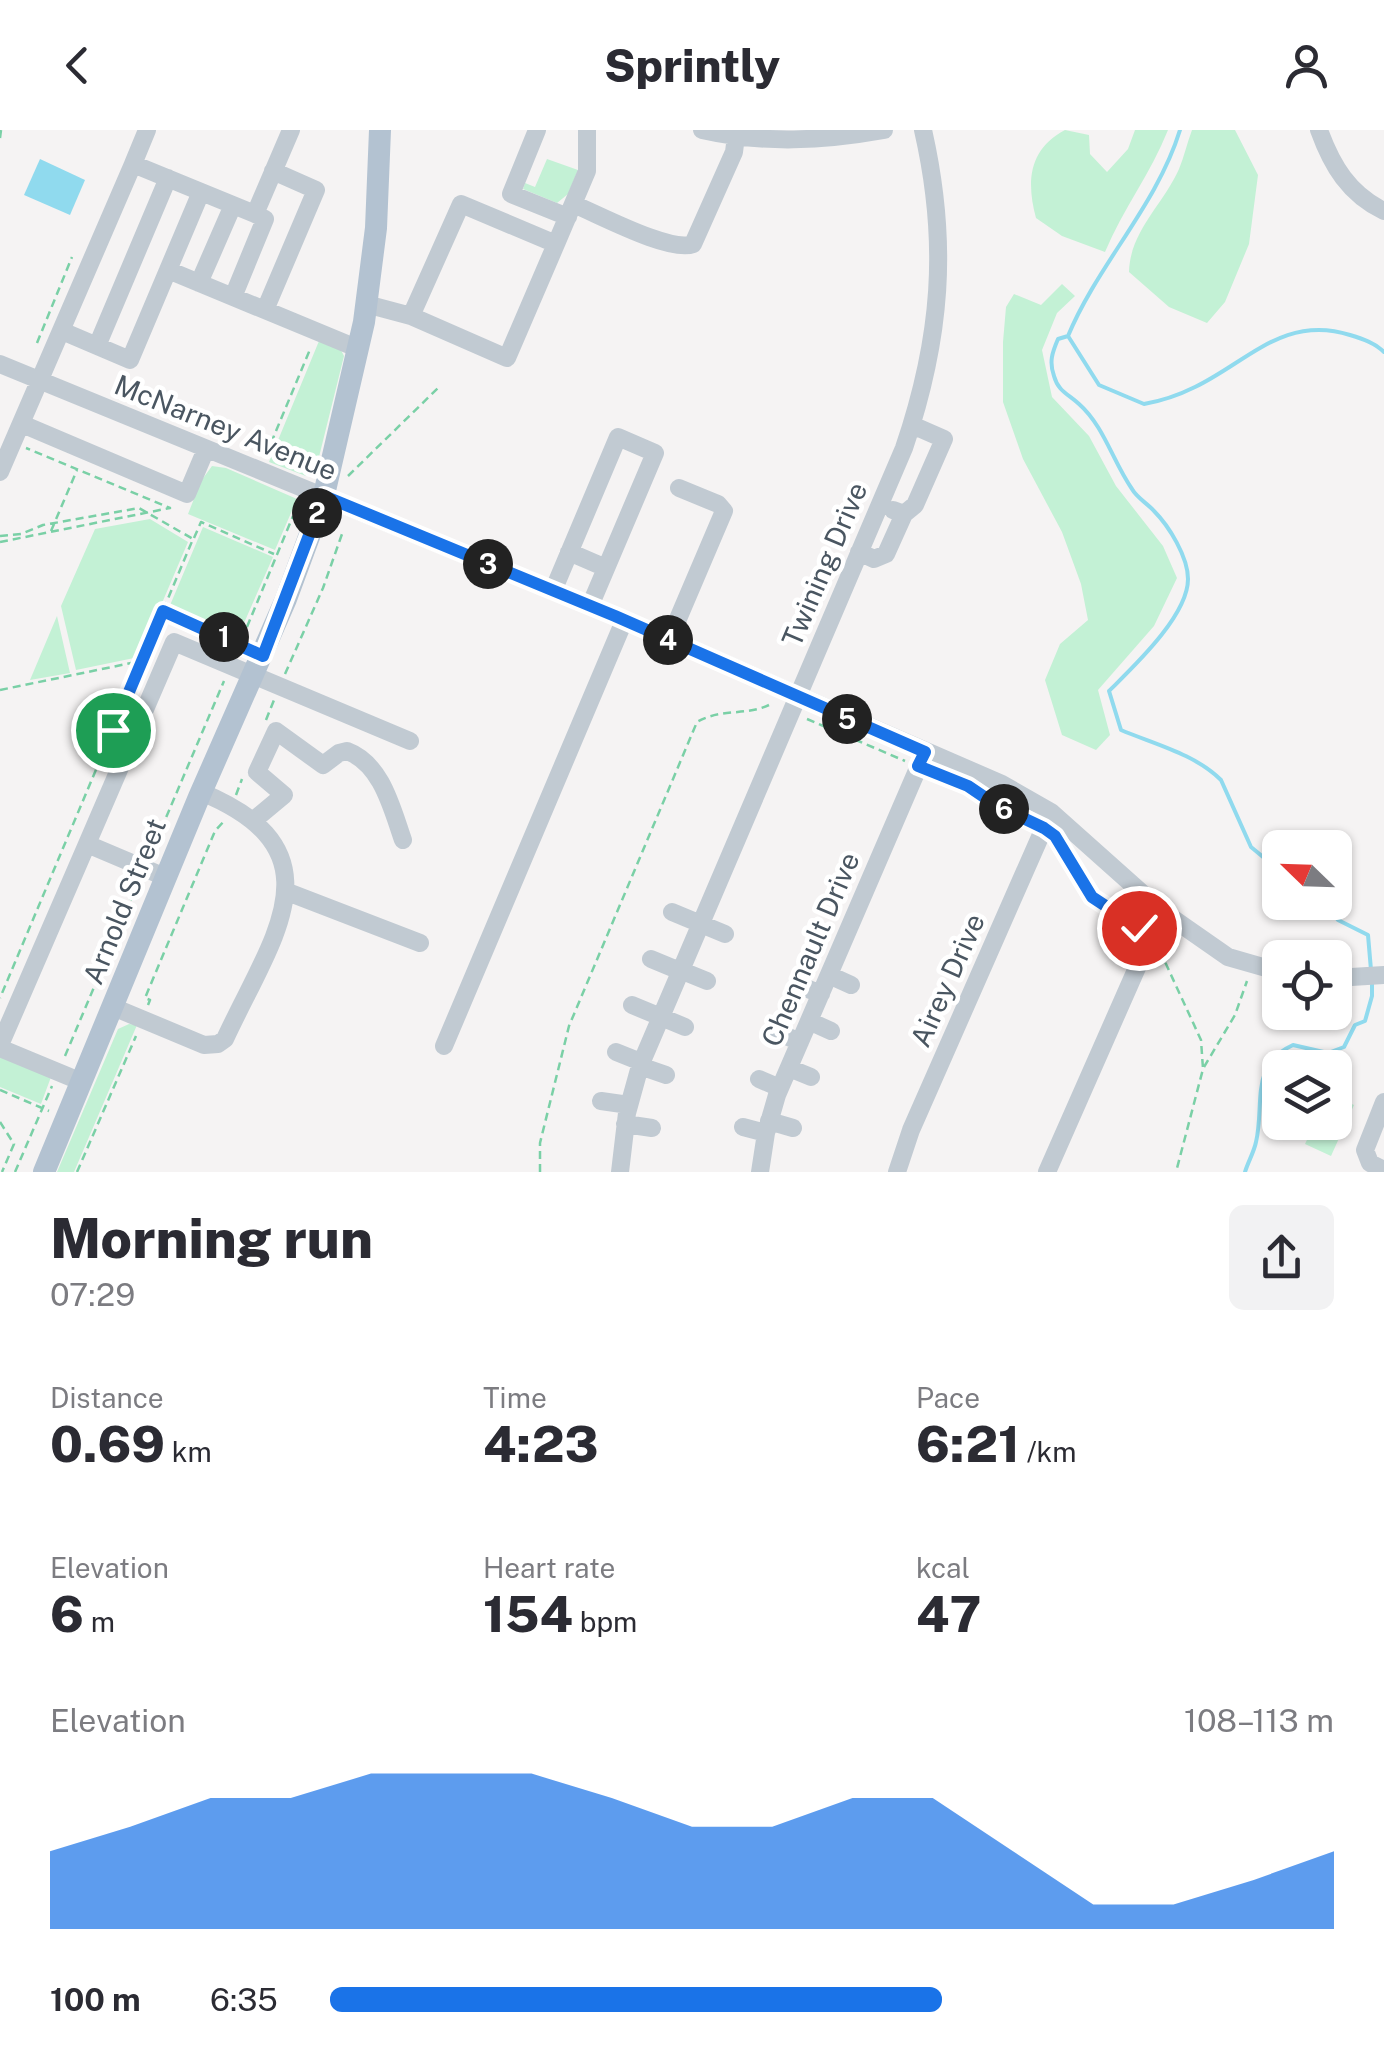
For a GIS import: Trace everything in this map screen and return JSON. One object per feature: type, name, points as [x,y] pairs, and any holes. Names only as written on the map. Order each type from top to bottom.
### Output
[{"type":"main road","name":"Arnold Street","points":[[44,1172],[113,1007],[155,872],[201,792],[258,666],[324,496],[366,304],[376,228],[380,130]]},
{"type":"street","points":[[0,472],[147,130]]},
{"type":"street","points":[[255,214],[291,130]]},
{"type":"street","points":[[538,130],[510,194],[685,247],[693,244],[734,152],[736,136]]},
{"type":"street","points":[[366,304],[411,316],[506,358],[587,171],[587,130]]},
{"type":"street","points":[[702,130],[807,140],[884,130]]},
{"type":"street","name":"Twining Drive","points":[[620,1172],[628,1105],[640,1064],[880,504],[924,390],[935,334],[939,237],[923,130]]},
{"type":"street","points":[[1319,130],[1329,158],[1342,178],[1384,211]]},
{"type":"street","points":[[133,164],[265,219],[232,297]]},
{"type":"street","points":[[265,310],[316,190],[274,171]]},
{"type":"street","points":[[97,346],[168,178]]},
{"type":"street","points":[[62,331],[130,360],[201,192]]},
{"type":"street","points":[[411,316],[461,204],[556,244]]},
{"type":"street","points":[[199,282],[232,205]]},
{"type":"street","points":[[168,270],[359,349]]},
{"type":"street","name":"McNarney Avenue","points":[[0,364],[624,620],[798,697],[922,759],[1002,784],[1228,958],[1262,967]]},
{"type":"street","points":[[22,424],[187,494],[206,449]]},
{"type":"street","points":[[859,552],[874,559],[886,554],[904,514],[915,505],[944,439],[912,425]]},
{"type":"street","points":[[552,591],[618,437],[655,454],[590,606]]},
{"type":"street","points":[[669,640],[724,511],[718,504],[679,488]]},
{"type":"street","points":[[880,504],[904,514]]},
{"type":"street","points":[[569,552],[606,568]]},
{"type":"street","points":[[444,1046],[624,620]]},
{"type":"street","points":[[82,1082],[0,1046],[174,642],[230,665],[258,666],[280,686],[410,741]]},
{"type":"street","points":[[254,820],[284,795],[257,772],[276,730],[323,765],[348,751],[366,762],[388,794],[403,840]]},
{"type":"street","name":"Chennault Drive","points":[[760,1172],[767,1127],[780,1088],[922,759]]},
{"type":"street","points":[[113,1007],[204,1045],[218,1044],[225,1039],[282,914],[287,872],[281,854],[254,820],[201,792]]},
{"type":"street","name":"Airey Drive","points":[[896,1172],[1048,820]]},
{"type":"street","points":[[87,844],[155,872]]},
{"type":"street","points":[[285,892],[420,943]]},
{"type":"street","points":[[1048,1172],[1162,910]]},
{"type":"street","points":[[672,912],[725,934]]},
{"type":"street","points":[[651,960],[708,981]]},
{"type":"street","points":[[828,975],[851,985]]},
{"type":"street","points":[[1352,977],[1382,975]]},
{"type":"street","points":[[798,985],[820,994]]},
{"type":"street","points":[[632,1004],[685,1026]]},
{"type":"street","points":[[809,1021],[831,1030]]},
{"type":"street","points":[[778,1032],[800,1042]]},
{"type":"street","points":[[616,1052],[666,1075]]},
{"type":"street","points":[[789,1068],[811,1077]]},
{"type":"street","points":[[759,1080],[780,1088]]},
{"type":"street","points":[[601,1100],[628,1105]]},
{"type":"street","points":[[1384,1102],[1365,1150],[1370,1162],[1384,1170]]},
{"type":"street","points":[[625,1124],[652,1128]]},
{"type":"street","points":[[743,1127],[794,1128]]},
{"type":"path","points":[[0,138],[1,130]]},
{"type":"path","points":[[45,346],[36,342],[72,257]]},
{"type":"path","points":[[259,470],[318,332]]},
{"type":"path","points":[[343,480],[439,387]]},
{"type":"path","points":[[0,542],[170,508],[14,443]]},
{"type":"path","points":[[50,532],[78,470]]},
{"type":"path","points":[[0,536],[138,508],[193,539]]},
{"type":"path","points":[[15,1172],[155,872],[230,665],[292,516]]},
{"type":"path","points":[[0,998],[200,522],[277,555]]},
{"type":"path","points":[[264,724],[342,534]]},
{"type":"path","points":[[163,611],[241,644],[258,666]]},
{"type":"path","points":[[0,690],[142,661]]},
{"type":"path","points":[[540,1172],[540,1142],[569,1026],[698,722],[714,712],[758,710],[769,705]]},
{"type":"path","points":[[806,718],[922,759],[955,781]]},
{"type":"path","points":[[77,1172],[143,1019],[150,1000],[145,998],[215,831],[222,826],[245,773]]},
{"type":"path","points":[[968,786],[996,805],[1048,820],[1092,897],[1151,936],[1201,1040],[1203,1068]]},
{"type":"path","points":[[1176,1172],[1203,1068],[1235,1014],[1248,976]]},
{"type":"path","points":[[0,1090],[67,1118]]},
{"type":"path","points":[[0,1122],[14,1144],[2,1172]]},
{"type":"green space","points":[[1065,130],[1089,135],[1090,154],[1107,172],[1128,149],[1135,130],[1168,130],[1105,252],[1062,236],[1036,218],[1031,191],[1033,167],[1044,147]]},
{"type":"green space","points":[[1192,130],[1235,130],[1258,175],[1249,244],[1225,302],[1207,323],[1169,307],[1129,272],[1135,244],[1179,169]]},
{"type":"green space","points":[[547,159],[578,170],[568,194],[557,203],[523,189],[525,183],[535,187]]},
{"type":"green space","points":[[1062,284],[1075,296],[1057,313],[1042,350],[1052,397],[1089,436],[1116,486],[1163,546],[1177,578],[1154,626],[1098,690],[1110,735],[1096,750],[1062,735],[1045,680],[1060,644],[1088,620],[1081,584],[1062,532],[1023,459],[1003,402],[1006,307],[1014,294],[1041,305]]},
{"type":"green space","points":[[319,341],[341,350],[344,356],[317,465],[306,476],[269,462]]},
{"type":"green space","points":[[212,466],[226,468],[297,499],[275,550],[188,514],[201,481]]},
{"type":"green space","points":[[150,519],[188,542],[139,657],[76,670],[61,606],[95,529]]},
{"type":"green space","points":[[203,527],[273,557],[237,639],[168,610]]},
{"type":"green space","points":[[57,616],[70,673],[30,680]]},
{"type":"green space","points":[[137,1025],[74,1172],[57,1172],[118,1029]]},
{"type":"green space","points":[[0,1055],[51,1077],[41,1104],[0,1087]]},
{"type":"green space","points":[[1307,1140],[1338,1140],[1331,1156],[1305,1144]]},
{"type":"water","points":[[40,159],[85,180],[70,215],[24,195]]},
{"type":"waterway","points":[[1180,130],[1157,184],[1068,336],[1058,339],[1052,366],[1058,385],[1088,413],[1134,492],[1171,533],[1187,570],[1186,593],[1179,609],[1145,655],[1109,691],[1121,730],[1187,756],[1211,771],[1221,780],[1251,847],[1262,856]]},
{"type":"waterway","points":[[1068,336],[1099,385],[1144,404],[1189,390],[1268,344],[1306,331],[1350,335],[1384,352]]},
{"type":"waterway","points":[[1338,920],[1368,935],[1371,970]]},
{"type":"waterway","points":[[1245,1172],[1256,1142],[1261,1087],[1270,1063],[1293,1045],[1328,1053],[1344,1047],[1355,1025],[1365,1021],[1372,984]]},
{"type":"route","points":[[113,730],[163,611],[263,656],[324,496],[615,616],[925,752],[918,766],[968,786],[1055,836],[1092,897],[1139,928]]}]
